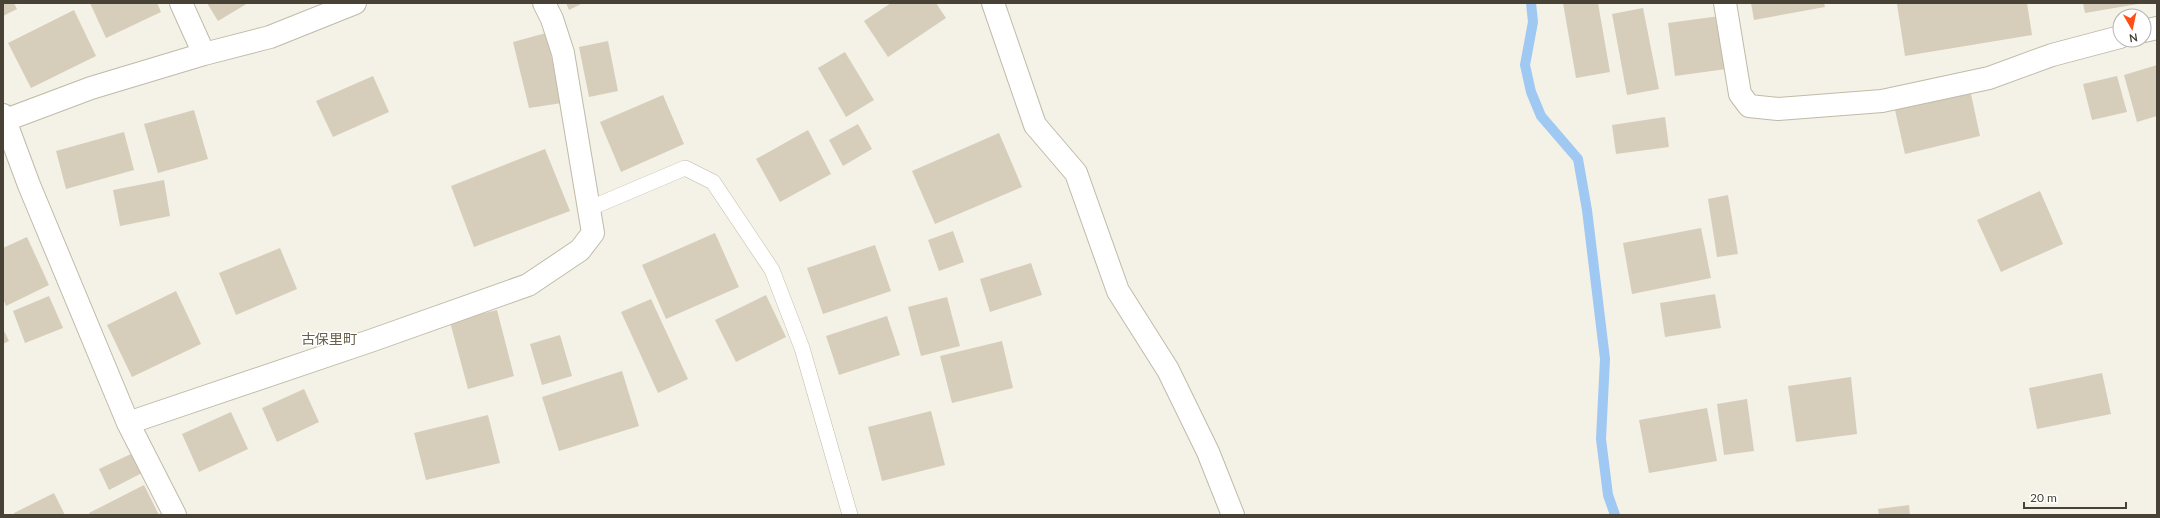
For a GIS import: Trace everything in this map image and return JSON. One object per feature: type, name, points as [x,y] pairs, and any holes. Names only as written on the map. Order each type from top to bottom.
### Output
[{"type":"street","points":[[181,3],[204,54]]},
{"type":"street","points":[[175,515],[128,423],[4,119],[91,88],[204,54],[270,37],[354,3]]},
{"type":"street","points":[[128,423],[373,340],[528,285],[580,250],[593,233],[563,53],[552,19],[544,3]]},
{"type":"street","points":[[994,3],[1035,125],[1076,173],[1118,291],[1168,370],[1208,452],[1233,515]]},
{"type":"street","points":[[1725,3],[1740,94],[1749,106],[1778,109],[1889,99],[1989,78],[2052,55],[2112,40]]},
{"type":"lane","points":[[588,209],[685,168],[713,182],[772,270],[802,348],[850,515]]},
{"type":"building","points":[[3,3],[14,3],[17,9],[3,16]]},
{"type":"building","points":[[90,3],[157,3],[161,12],[106,38]]},
{"type":"building","points":[[207,3],[248,3],[218,21]]},
{"type":"building","points":[[566,3],[583,3],[569,10]]},
{"type":"building","points":[[891,3],[936,3],[946,18],[888,57],[864,21]]},
{"type":"building","points":[[1563,3],[1598,3],[1610,72],[1576,78]]},
{"type":"building","points":[[1751,3],[1824,3],[1825,7],[1754,20]]},
{"type":"building","points":[[2027,3],[2032,35],[1905,56],[1897,4]]},
{"type":"building","points":[[2083,3],[2138,3],[2138,4],[2085,13]]},
{"type":"building","points":[[1643,8],[1659,89],[1627,95],[1612,14]]},
{"type":"building","points":[[74,10],[96,56],[31,88],[8,43]]},
{"type":"building","points":[[1727,15],[1734,68],[1675,76],[1668,23]]},
{"type":"building","points":[[546,33],[562,103],[529,108],[513,42]]},
{"type":"building","points":[[608,41],[618,91],[589,97],[579,47]]},
{"type":"building","points":[[845,52],[874,100],[846,117],[818,68]]},
{"type":"building","points":[[2157,65],[2157,116],[2137,122],[2124,75]]},
{"type":"building","points":[[373,76],[389,112],[333,137],[316,101]]},
{"type":"building","points":[[2117,76],[2127,112],[2092,120],[2083,84]]},
{"type":"building","points":[[1968,80],[1980,136],[1905,154],[1892,97]]},
{"type":"building","points":[[663,95],[684,144],[621,172],[600,122]]},
{"type":"building","points":[[194,110],[208,159],[158,173],[144,124]]},
{"type":"building","points":[[1665,117],[1669,147],[1616,154],[1612,125]]},
{"type":"building","points":[[858,124],[872,149],[843,166],[829,140]]},
{"type":"building","points":[[808,130],[831,174],[780,202],[756,159]]},
{"type":"building","points":[[124,132],[134,170],[66,189],[56,151]]},
{"type":"building","points":[[999,133],[1022,187],[935,224],[912,171]]},
{"type":"building","points":[[545,149],[570,211],[474,247],[451,186]]},
{"type":"building","points":[[164,180],[170,216],[120,226],[113,190]]},
{"type":"building","points":[[2040,191],[2063,244],[2001,272],[1977,220]]},
{"type":"building","points":[[1728,195],[1738,254],[1717,257],[1708,199]]},
{"type":"building","points":[[1701,228],[1711,278],[1632,294],[1623,243]]},
{"type":"building","points":[[953,231],[964,262],[939,271],[928,240]]},
{"type":"building","points":[[715,233],[739,287],[666,319],[642,265]]},
{"type":"building","points":[[27,237],[49,285],[6,306],[3,299],[3,248]]},
{"type":"building","points":[[875,245],[891,291],[823,314],[807,268]]},
{"type":"building","points":[[280,248],[297,289],[236,315],[219,273]]},
{"type":"building","points":[[1031,263],[1042,295],[990,312],[980,279]]},
{"type":"building","points":[[176,291],[201,344],[132,377],[107,325]]},
{"type":"building","points":[[1715,294],[1721,328],[1665,337],[1660,303]]},
{"type":"building","points":[[766,295],[786,337],[736,362],[715,320]]},
{"type":"building","points":[[49,296],[63,328],[25,343],[13,311]]},
{"type":"building","points":[[947,297],[960,346],[921,356],[908,307]]},
{"type":"building","points":[[651,299],[688,379],[658,393],[621,312]]},
{"type":"building","points":[[497,310],[514,376],[468,389],[450,322]]},
{"type":"building","points":[[887,316],[900,355],[839,375],[826,336]]},
{"type":"building","points":[[3,329],[9,341],[3,344]]},
{"type":"building","points":[[560,335],[572,376],[542,385],[530,344]]},
{"type":"building","points":[[1002,341],[1013,388],[952,403],[940,356]]},
{"type":"building","points":[[622,371],[639,426],[559,451],[542,397]]},
{"type":"building","points":[[2102,373],[2111,414],[2037,429],[2029,388]]},
{"type":"building","points":[[1851,377],[1857,434],[1796,442],[1788,386]]},
{"type":"building","points":[[304,389],[319,422],[277,442],[262,408]]},
{"type":"building","points":[[1747,399],[1754,451],[1724,455],[1717,404]]},
{"type":"building","points":[[1707,408],[1717,461],[1649,473],[1639,420]]},
{"type":"building","points":[[931,411],[945,465],[882,481],[868,427]]},
{"type":"building","points":[[231,412],[248,449],[199,472],[182,434]]},
{"type":"building","points":[[488,415],[500,463],[426,480],[414,433]]},
{"type":"building","points":[[133,453],[142,473],[109,490],[99,469]]},
{"type":"building","points":[[144,485],[159,515],[90,515],[89,513]]},
{"type":"building","points":[[54,493],[65,515],[14,515],[14,513]]},
{"type":"building","points":[[1909,505],[1910,515],[1879,515],[1878,509]]},
{"type":"waterway","points":[[1531,3],[1533,22],[1525,65],[1531,92],[1541,116],[1578,159],[1587,210],[1605,359],[1601,439],[1608,495],[1615,515]]},
{"type":"district","name":"古保里町","points":[[329,338]]}]
